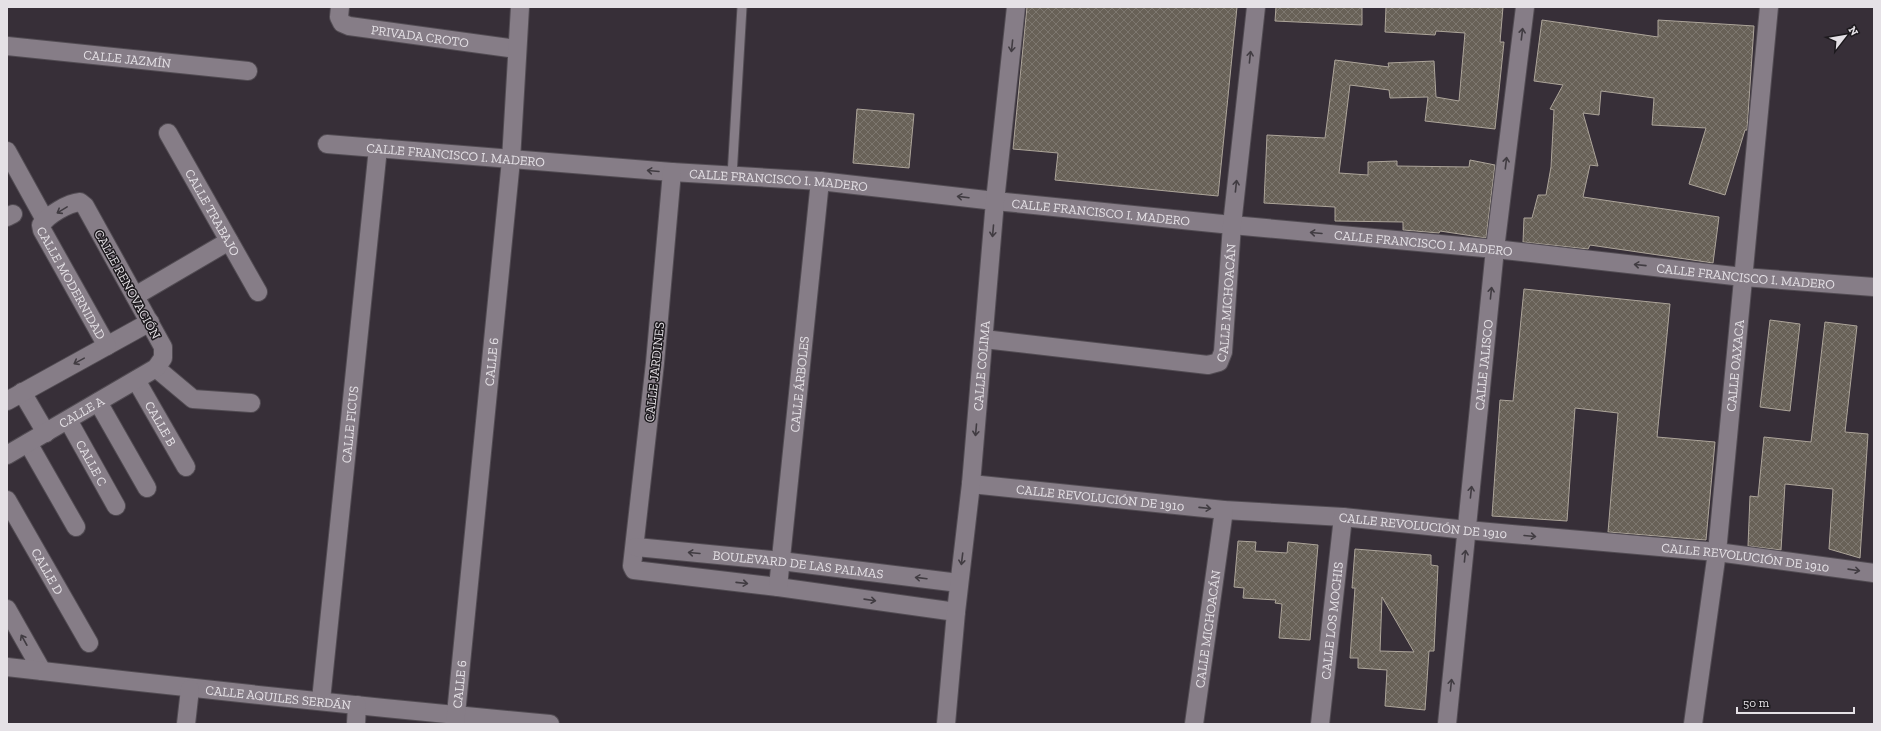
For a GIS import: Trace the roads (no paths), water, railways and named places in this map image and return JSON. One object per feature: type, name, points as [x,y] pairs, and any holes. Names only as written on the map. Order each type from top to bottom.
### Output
[{"type":"street","name":"PRIVADA CROTO","points":[[340,7],[339,17],[342,23],[349,26],[516,49]]},
{"type":"street","name":"CALLE 6","points":[[455,720],[511,160],[516,49],[520,7]]},
{"type":"street","name":"CALLE COLIMA","points":[[946,724],[959,583],[971,484],[995,201],[1016,7]]},
{"type":"street","name":"CALLE MICHOACÁN","points":[[984,340],[1208,365],[1219,362],[1223,352],[1232,225],[1256,7]]},
{"type":"street","name":"CALLE JALISCO","points":[[1447,724],[1495,249],[1525,7]]},
{"type":"street","name":"CALLE OAXACA","points":[[1693,724],[1717,552],[1769,7]]},
{"type":"street","name":"CALLE JAZMÍN","points":[[7,46],[248,71]]},
{"type":"street","name":"CALLE TRABAJO","points":[[168,133],[258,292]]},
{"type":"street","name":"CALLE FRANCISCO I. MADERO","points":[[327,144],[511,160],[820,181],[995,201],[1232,225],[1495,249],[1744,277],[1874,287]]},
{"type":"street","name":"CALLE FICUS","points":[[321,700],[378,148]]},
{"type":"street","points":[[7,151],[45,220]]},
{"type":"street","name":"CALLE JARDINES","points":[[634,570],[632,566],[636,547],[672,172]]},
{"type":"street","name":"CALLE ÁRBOLES","points":[[778,587],[820,181]]},
{"type":"street","name":"CALLE RENOVACIÓN","points":[[45,220],[73,203],[80,202],[85,206],[163,347],[163,358],[156,368]]},
{"type":"street","name":"CALLE MODERNIDAD","points":[[45,220],[41,225],[42,230],[107,346]]},
{"type":"street","points":[[135,296],[229,241]]},
{"type":"street","points":[[46,433],[15,397],[150,322]]},
{"type":"street","points":[[156,368],[193,399],[251,403]]},
{"type":"street","name":"CALLE A","points":[[7,455],[156,368]]},
{"type":"street","name":"CALLE B","points":[[136,380],[186,467]]},
{"type":"street","points":[[98,402],[147,488]]},
{"type":"street","name":"CALLE C","points":[[68,420],[116,506]]},
{"type":"street","points":[[28,443],[76,527]]},
{"type":"street","name":"CALLE REVOLUCIÓN DE 1910","points":[[971,484],[1224,510],[1343,517],[1467,530],[1717,552],[1874,573]]},
{"type":"street","name":"CALLE D","points":[[7,500],[89,643]]},
{"type":"street","name":"CALLE MICHOACÁN","points":[[1194,724],[1224,510]]},
{"type":"street","name":"CALLE LOS MOCHIS","points":[[1320,724],[1343,517]]},
{"type":"street","name":"BOULEVARD DE LAS PALMAS","points":[[636,547],[781,561],[959,583]]},
{"type":"street","name":"BOULEVARD DE LAS PALMAS","points":[[634,570],[778,587],[956,612]]},
{"type":"street","points":[[7,609],[42,671]]},
{"type":"street","name":"CALLE AQUILES SERDÁN","points":[[7,667],[190,689],[321,700],[455,720],[550,724]]},
{"type":"street","points":[[186,724],[190,689]]},
{"type":"street","points":[[356,724],[357,705]]},
{"type":"lane","points":[[732,176],[742,7]]}]
